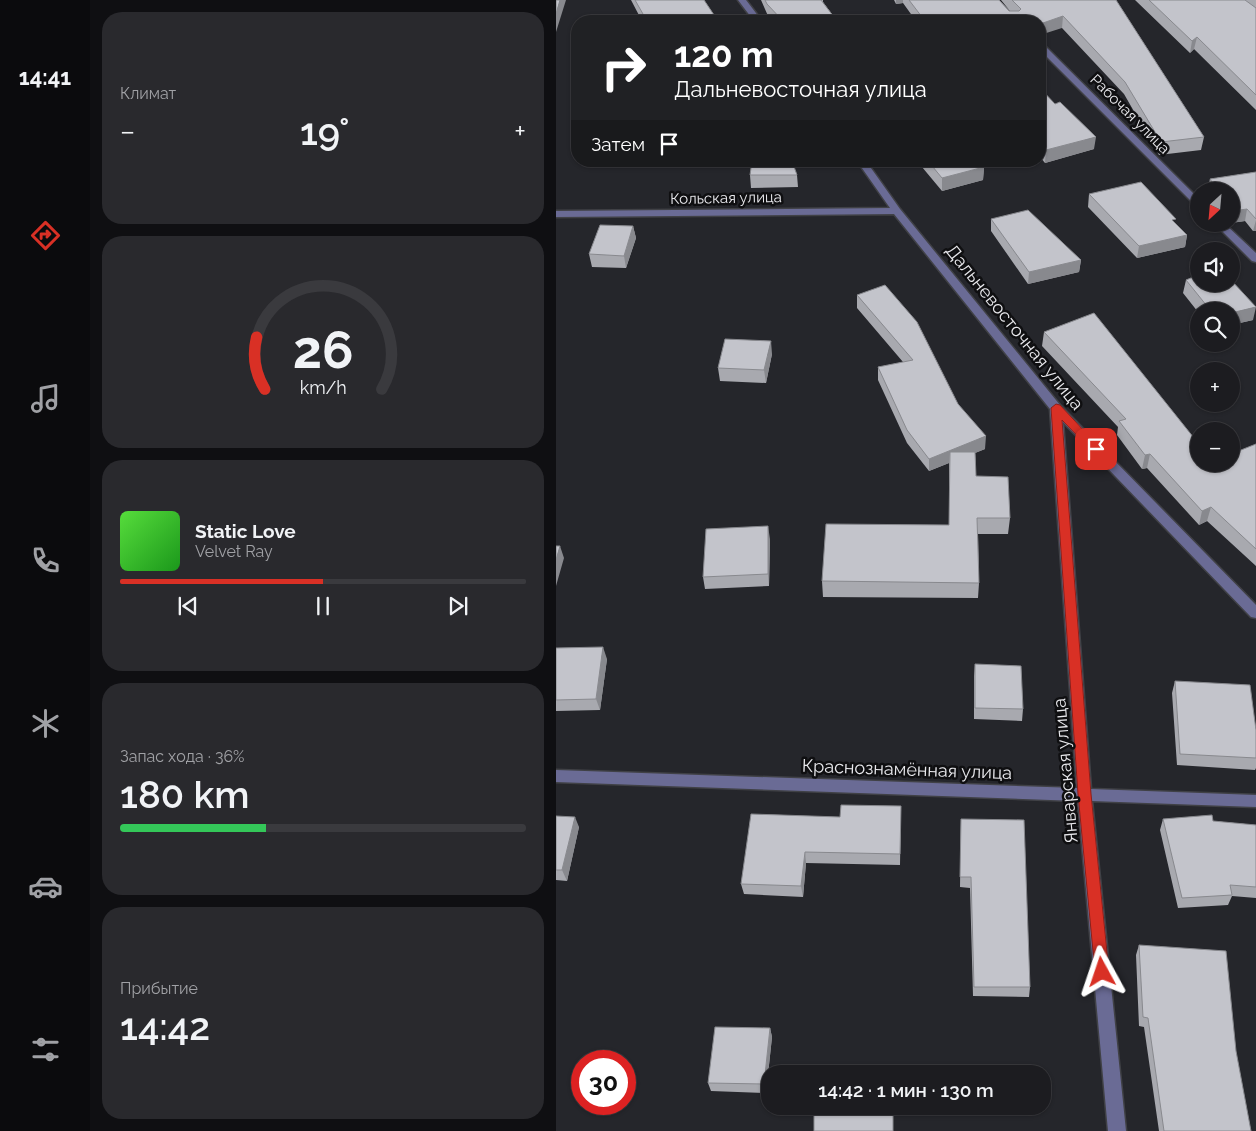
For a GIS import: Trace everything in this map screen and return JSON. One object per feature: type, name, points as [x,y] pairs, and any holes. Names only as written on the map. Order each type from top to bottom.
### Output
[{"type":"street","points":[[742,0],[753,15]]},
{"type":"street","name":"Рабочая улица","points":[[1046,52],[1190,195]]},
{"type":"street","name":"Дальневосточная улица","points":[[864,167],[897,211],[1056,408],[1256,613]]},
{"type":"street","name":"Кольская улица","points":[[556,214],[897,211]]},
{"type":"street","points":[[1228,232],[1256,259]]},
{"type":"street","name":"Январская улица","points":[[1056,408],[1084,794],[1117,1131]]},
{"type":"street","name":"Краснознамённая улица","points":[[556,776],[1256,801]]},
{"type":"building","points":[[556,0],[560,0],[556,14]]},
{"type":"building","points":[[635,0],[704,0],[714,15],[644,15]]},
{"type":"building","points":[[765,0],[821,0],[832,15],[777,15]]},
{"type":"building","points":[[909,0],[999,0],[1009,11],[1019,11],[1021,9],[1012,0],[1116,0],[1204,137],[1161,142],[1125,82],[1063,16],[1046,22],[1046,15],[920,15]]},
{"type":"building","points":[[1149,0],[1245,0],[1256,8],[1256,95],[1197,37],[1192,41]]},
{"type":"building","points":[[1046,94],[1055,104],[1060,102],[1096,137],[1046,150]]},
{"type":"building","points":[[751,167],[794,167],[797,175],[750,175]]},
{"type":"building","points":[[933,167],[984,167],[942,178]]},
{"type":"building","points":[[1256,172],[1256,219],[1247,209],[1240,210],[1240,182],[1212,182],[1210,179]]},
{"type":"building","points":[[1141,182],[1176,219],[1172,220],[1187,235],[1139,246],[1089,194]]},
{"type":"building","points":[[1028,210],[1081,260],[1029,272],[991,219]]},
{"type":"building","points":[[600,225],[633,226],[624,256],[589,254]]},
{"type":"building","points":[[885,285],[917,322],[958,404],[986,436],[929,459],[907,430],[878,367],[913,360],[857,295]]},
{"type":"building","points":[[1240,290],[1256,307],[1240,311],[1240,302],[1204,302],[1196,292],[1240,292]]},
{"type":"building","points":[[1094,313],[1190,433],[1190,472],[1240,472],[1240,450],[1256,444],[1256,549],[1211,507],[1202,511],[1150,454],[1145,455],[1119,421],[1126,419],[1044,332]]},
{"type":"building","points":[[725,339],[771,341],[764,370],[718,368]]},
{"type":"building","points":[[950,452],[975,452],[976,476],[1008,477],[1010,518],[977,518],[979,583],[822,581],[826,524],[949,525]]},
{"type":"building","points":[[768,526],[768,574],[703,577],[706,529]]},
{"type":"building","points":[[556,546],[560,546],[556,560]]},
{"type":"building","points":[[603,647],[596,699],[556,700],[556,648]]},
{"type":"building","points":[[975,664],[1021,666],[1023,709],[975,708]]},
{"type":"building","points":[[1175,681],[1250,685],[1256,730],[1256,758],[1180,754]]},
{"type":"building","points":[[841,805],[901,806],[900,854],[805,852],[801,886],[741,884],[751,814],[840,817]]},
{"type":"building","points":[[1212,815],[1213,821],[1256,825],[1256,887],[1230,885],[1232,895],[1182,898],[1163,819]]},
{"type":"building","points":[[556,816],[575,817],[562,870],[556,870]]},
{"type":"building","points":[[961,819],[1024,820],[1030,987],[974,987],[971,877],[960,877]]},
{"type":"building","points":[[1139,945],[1226,951],[1236,1051],[1251,1131],[1164,1131],[1148,1018],[1143,1017]]},
{"type":"building","points":[[715,1027],[770,1028],[766,1065],[761,1065],[761,1084],[708,1083]]},
{"type":"building","points":[[814,1115],[893,1115],[893,1131],[814,1131]]},
{"type":"route","points":[[1096,449],[1056,408],[1084,794],[1102,972]]}]
